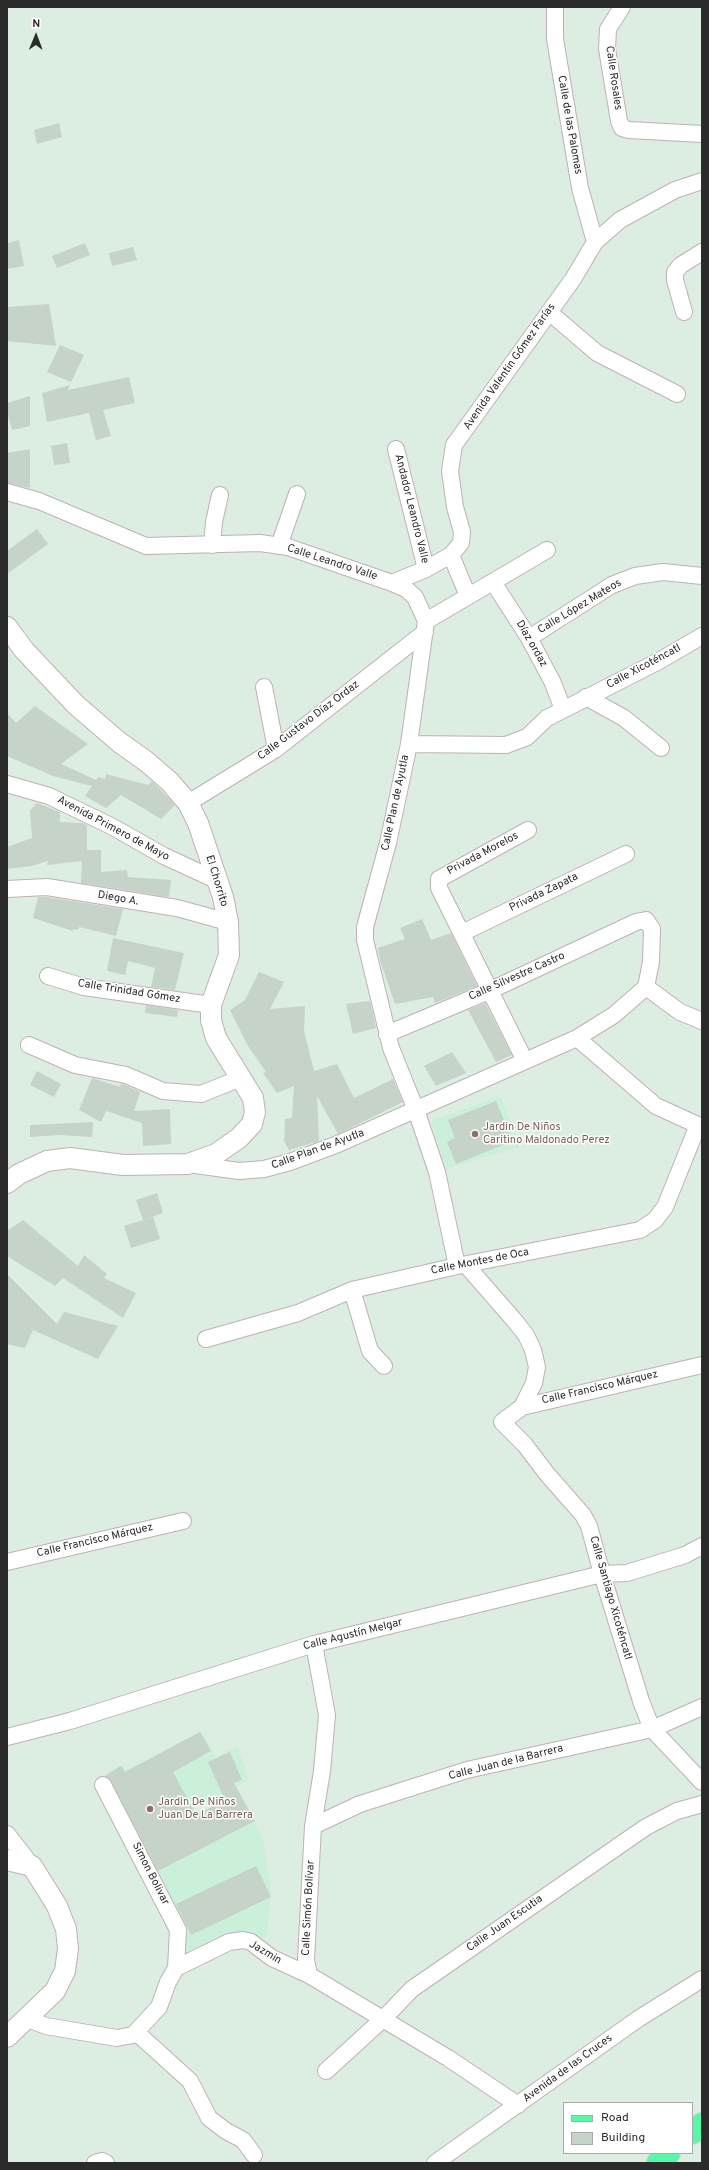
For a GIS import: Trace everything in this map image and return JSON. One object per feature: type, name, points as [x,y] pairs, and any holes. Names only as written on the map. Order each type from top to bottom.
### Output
[{"type":"main road","points":[[693,2132],[702,2124]]},
{"type":"main road","points":[[658,2163],[668,2154]]},
{"type":"street","name":"Calle de las Palomas","points":[[555,7],[555,40],[580,188],[595,242]]},
{"type":"street","name":"Calle Rosales","points":[[622,7],[608,29],[607,49],[619,121],[622,128],[629,130],[702,134]]},
{"type":"street","name":"Avenida Valentin Gómez Farías","points":[[392,583],[426,569],[451,555],[461,544],[462,532],[455,507],[450,471],[454,446],[549,312],[595,242],[620,220],[675,190],[702,181]]},
{"type":"street","points":[[684,312],[675,280],[675,272],[681,265],[702,252]]},
{"type":"street","points":[[549,312],[597,353],[677,394]]},
{"type":"street","name":"Andador Leandro Valle","points":[[396,449],[426,569]]},
{"type":"street","name":"Calle Leandro Valle","points":[[7,492],[39,502],[146,546],[260,544],[288,547],[406,589],[415,597],[425,627]]},
{"type":"street","points":[[279,546],[298,494]]},
{"type":"street","points":[[212,545],[214,522],[220,495]]},
{"type":"street","name":"Calle Gustavo Díaz Ordaz","points":[[188,803],[276,749],[425,627],[468,596],[547,550]]},
{"type":"street","points":[[451,555],[468,596]]},
{"type":"street","name":"Calle López Mateos","points":[[529,638],[612,585],[635,576],[663,572],[702,576]]},
{"type":"street","name":"Díaz ordaz","points":[[493,582],[529,638],[552,681],[563,709]]},
{"type":"street","name":"El Chorrito","points":[[7,627],[24,650],[76,705],[119,742],[158,771],[188,803],[198,823],[223,897],[228,922],[228,955],[211,1005],[211,1020],[216,1038],[253,1098],[255,1112],[252,1124],[239,1138],[216,1154],[188,1164]]},
{"type":"street","points":[[409,744],[425,627]]},
{"type":"street","name":"Calle Xicoténcatl","points":[[586,697],[659,661],[702,636]]},
{"type":"street","points":[[264,687],[276,749]]},
{"type":"street","points":[[586,697],[624,718],[661,748]]},
{"type":"street","name":"Calle Plan de Ayutla","points":[[522,1407],[534,1383],[537,1367],[533,1350],[522,1330],[462,1266],[436,1172],[416,1110],[391,1048],[365,940],[365,927],[388,843],[409,744],[506,745],[526,737],[547,718],[586,697]]},
{"type":"street","name":"Avenida Primero de Mayo","points":[[7,784],[49,796],[113,827],[164,856],[216,880]]},
{"type":"street","name":"Privada Morelos","points":[[462,933],[439,888],[439,879],[528,830]]},
{"type":"street","name":"Privada Zapata","points":[[462,933],[626,854]]},
{"type":"street","name":"Diego A.","points":[[7,889],[47,887],[177,908],[228,922]]},
{"type":"street","name":"Calle Silvestre Castro","points":[[387,1034],[489,991],[636,922],[646,920],[652,929],[651,962],[646,987]]},
{"type":"street","points":[[462,933],[489,991],[525,1061]]},
{"type":"street","name":"Calle Trinidad Gómez","points":[[48,976],[84,987],[211,1005]]},
{"type":"street","points":[[646,987],[680,1012],[702,1021]]},
{"type":"street","name":"Calle Plan de Ayutla","points":[[7,1183],[19,1174],[47,1161],[70,1158],[123,1165],[188,1164],[239,1171],[264,1169],[290,1162],[338,1144],[577,1038],[614,1015],[646,987]]},
{"type":"street","points":[[577,1038],[656,1106],[700,1126]]},
{"type":"street","points":[[29,1045],[76,1065],[126,1075],[163,1091],[201,1094],[241,1078]]},
{"type":"street","name":"Calle Montes de Oca","points":[[206,1339],[298,1312],[352,1290],[640,1230],[655,1220],[664,1207],[700,1126]]},
{"type":"street","points":[[352,1290],[370,1351],[384,1366]]},
{"type":"street","name":"Calle Francisco Márquez","points":[[502,1422],[522,1407],[702,1364]]},
{"type":"street","name":"Calle Santiago Xicoténcatl","points":[[502,1422],[525,1445],[547,1474],[583,1515],[589,1526],[602,1574],[641,1701],[652,1729],[702,1782]]},
{"type":"street","name":"Calle Francisco Márquez","points":[[7,1562],[183,1521]]},
{"type":"street","name":"Calle Agustín Melgar","points":[[7,1737],[70,1721],[314,1644],[602,1574],[627,1573],[685,1555],[702,1546]]},
{"type":"street","name":"Calle Simón Bolívar","points":[[309,1975],[306,1960],[313,1826],[322,1771],[327,1715],[314,1644]]},
{"type":"street","name":"Calle Juan de la Barrera","points":[[313,1826],[360,1804],[467,1770],[652,1729],[702,1707]]},
{"type":"street","name":"Simon Bolivar","points":[[103,1785],[178,1930],[176,1968]]},
{"type":"street","name":"Calle Juan Escutia","points":[[326,2071],[383,2019],[412,1989],[646,1827],[677,1811],[702,1804]]},
{"type":"street","points":[[7,1834],[32,1866],[57,1906],[66,1929],[68,1949],[65,1971],[55,1991],[7,2037]]},
{"type":"street","points":[[7,1860],[32,1866]]},
{"type":"street","name":"Jazmin","points":[[176,1968],[229,1942],[243,1940],[251,1942],[272,1958],[309,1975]]},
{"type":"street","points":[[26,2018],[46,2026],[117,2038],[132,2035],[159,2007],[168,1982],[176,1968]]},
{"type":"street","points":[[309,1975],[448,2058],[518,2105]]},
{"type":"street","name":"Avenida de las Cruces","points":[[436,2163],[638,2019],[702,1979]]},
{"type":"street","points":[[136,2032],[190,2081],[209,2118],[226,2131],[242,2140],[254,2154]]},
{"type":"shaded area","name":"Jardin De Niños Caritino Maldonado Perez","points":[[501,1096],[519,1147],[446,1169],[431,1121]]},
{"type":"shaded area","points":[[201,1731],[216,1756],[238,1747],[249,1780],[134,1839],[100,1778],[120,1765],[126,1770]]},
{"type":"shaded area","points":[[239,1792],[263,1839],[271,1891],[267,1937],[182,1963],[139,1844]]},
{"type":"building","points":[[59,123],[62,137],[37,144],[34,130]]},
{"type":"building","points":[[19,240],[24,266],[7,269],[7,243]]},
{"type":"building","points":[[85,243],[90,255],[57,268],[52,256]]},
{"type":"building","points":[[133,247],[137,260],[112,266],[109,253]]},
{"type":"building","points":[[49,304],[56,346],[7,341],[7,307]]},
{"type":"building","points":[[60,345],[84,355],[71,382],[47,372]]},
{"type":"building","points":[[129,377],[135,403],[103,410],[111,436],[96,440],[89,413],[47,422],[42,393],[70,385],[68,390]]},
{"type":"building","points":[[30,396],[30,426],[12,430],[7,412],[7,403]]},
{"type":"building","points":[[67,443],[70,463],[54,465],[51,446]]},
{"type":"building","points":[[30,449],[30,488],[7,483],[7,453]]},
{"type":"building","points":[[37,529],[48,544],[7,574],[7,551]]},
{"type":"building","points":[[35,706],[88,744],[61,764],[96,780],[98,777],[105,779],[106,774],[148,785],[152,781],[175,805],[161,819],[121,795],[106,808],[85,796],[92,786],[53,776],[7,756],[7,713],[16,723]]},
{"type":"building","points":[[37,803],[60,812],[60,822],[82,823],[87,825],[87,850],[101,850],[101,872],[127,870],[128,877],[171,880],[169,897],[81,883],[82,861],[47,865],[48,861],[31,866],[7,869],[7,847],[32,838],[30,810]]},
{"type":"building","points":[[38,897],[123,909],[116,936],[79,927],[78,930],[73,929],[73,931],[33,918]]},
{"type":"building","points":[[422,919],[431,940],[451,933],[477,986],[435,1003],[433,997],[395,1004],[380,960],[378,948],[405,939],[400,928]]},
{"type":"building","points":[[113,938],[184,953],[175,990],[151,987],[155,968],[128,961],[125,975],[107,971]]},
{"type":"building","points":[[259,972],[284,982],[270,1009],[305,1006],[304,1031],[314,1071],[337,1064],[354,1098],[393,1079],[403,1102],[338,1134],[317,1096],[319,1141],[289,1150],[284,1141],[285,1119],[292,1118],[294,1086],[277,1093],[263,1073],[266,1072],[248,1046],[230,1010],[245,1000]]},
{"type":"building","points":[[370,1001],[376,1028],[353,1034],[346,1004]]},
{"type":"building","points":[[485,1003],[512,1055],[496,1062],[468,1010]]},
{"type":"building","points":[[146,1005],[178,1010],[177,1017],[145,1013]]},
{"type":"building","points":[[452,1052],[466,1073],[436,1086],[424,1066]]},
{"type":"building","points":[[37,1071],[61,1084],[54,1097],[30,1085]]},
{"type":"building","points":[[92,1078],[120,1087],[121,1084],[123,1084],[140,1092],[134,1111],[170,1109],[171,1144],[143,1146],[142,1123],[106,1111],[101,1122],[79,1110]]},
{"type":"building","name":"Jardin De Niños Caritino Maldonado Perez","points":[[496,1101],[513,1141],[456,1164],[447,1142],[455,1138],[448,1120]]},
{"type":"building","points":[[93,1122],[92,1137],[60,1135],[30,1137],[30,1125]]},
{"type":"building","points":[[157,1193],[163,1213],[143,1220],[136,1200]]},
{"type":"building","points":[[153,1217],[160,1239],[131,1248],[124,1226]]},
{"type":"building","points":[[23,1220],[78,1266],[84,1255],[107,1274],[104,1278],[136,1293],[123,1318],[63,1278],[55,1286],[7,1256],[7,1231]]},
{"type":"building","points":[[7,1274],[57,1324],[64,1312],[118,1326],[98,1359],[33,1330],[25,1348],[7,1344]]},
{"type":"building","points":[[200,1732],[211,1751],[173,1772],[196,1815],[225,1800],[208,1762],[230,1752],[242,1780],[234,1783],[255,1821],[158,1871],[111,1781],[105,1776],[121,1766],[125,1772]]},
{"type":"building","points":[[256,1866],[271,1897],[191,1935],[176,1904]]},
{"type":"place","name":"Jardin De Niños Caritino Maldonado Perez","points":[[475,1134]]},
{"type":"place","name":"Jardin De Niños Juan De La Barrera","points":[[150,1809]]}]
